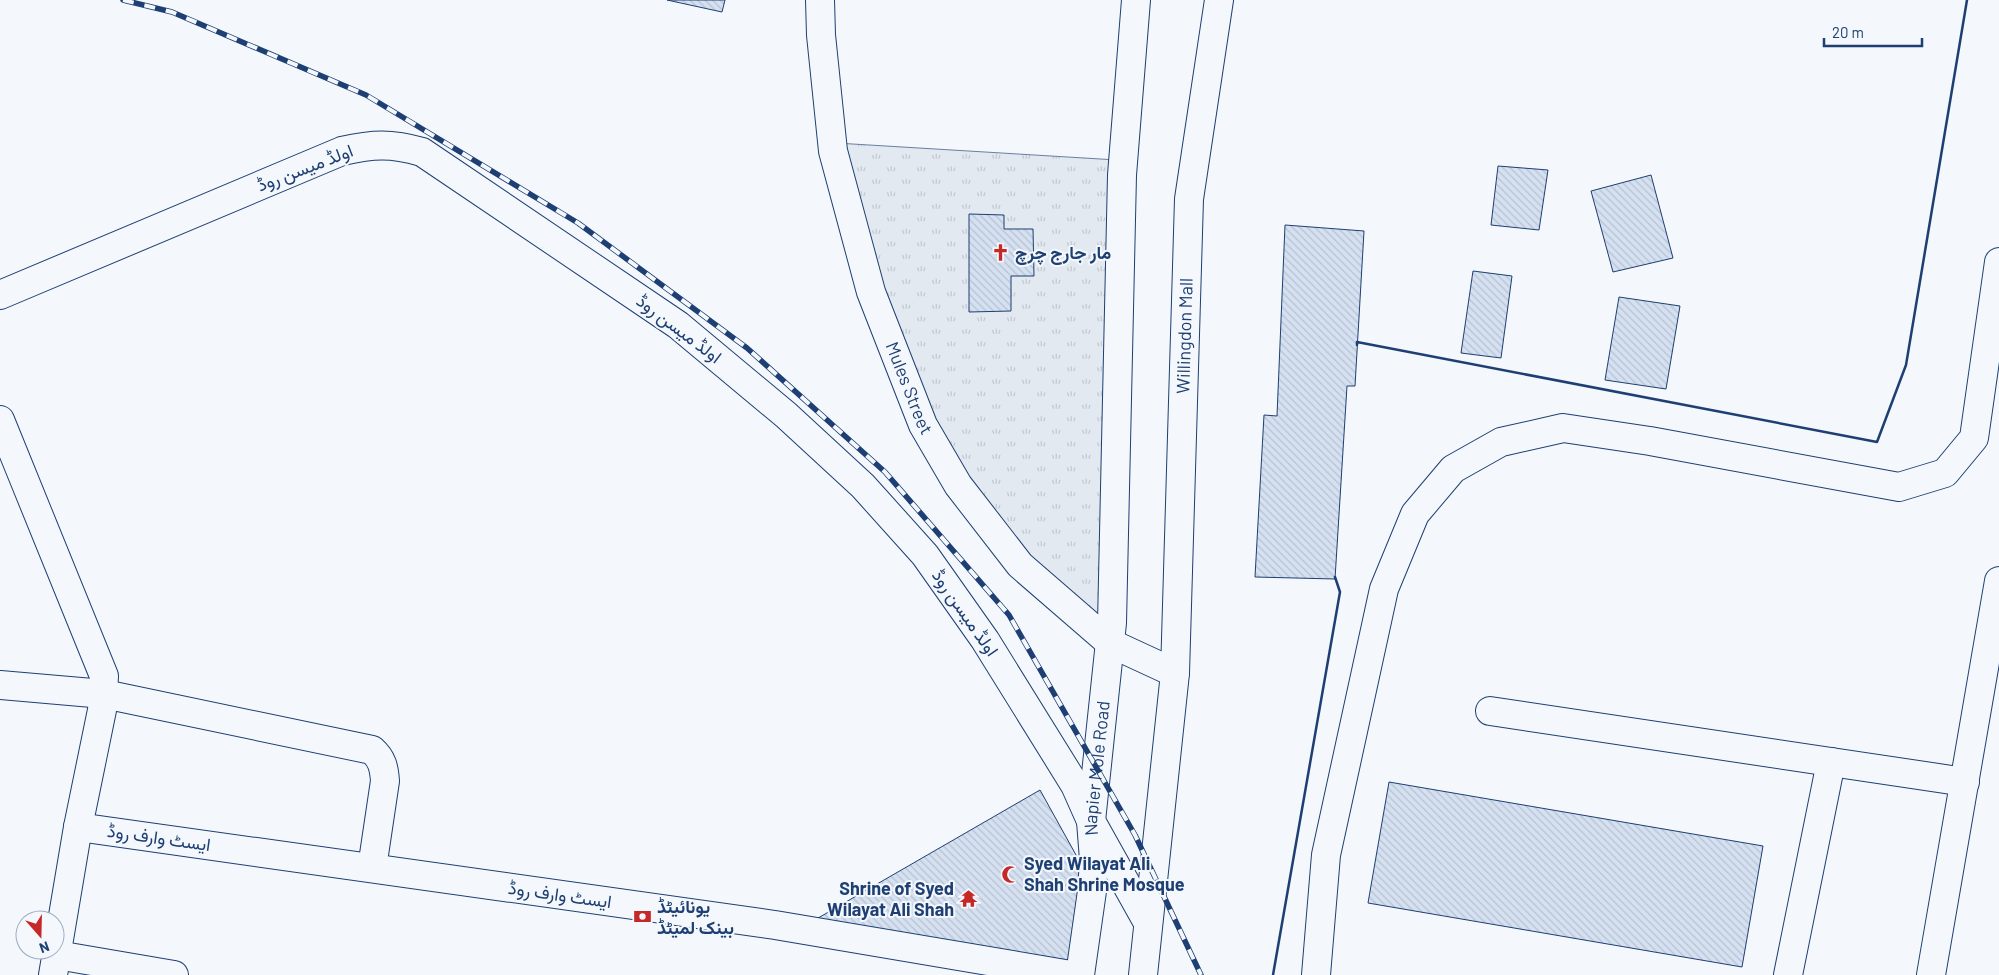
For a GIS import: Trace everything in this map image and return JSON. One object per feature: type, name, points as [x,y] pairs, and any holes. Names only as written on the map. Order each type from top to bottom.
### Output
[{"type":"street","name":"Mules Street","points":[[820,0],[821,35],[834,151],[871,292],[923,425],[958,485],[1020,565],[1111,633],[1175,673]]},
{"type":"street","points":[[1111,633],[1122,175],[1136,0]]},
{"type":"street","name":"Willingdon Mall","points":[[1175,673],[1189,199],[1219,0]]},
{"type":"street","name":"اولڈ میسن روڈ","points":[[0,295],[342,150],[379,145],[398,145],[422,152],[678,325],[786,416],[863,486],[925,555],[985,640],[1075,785],[1091,821],[1148,922]]},
{"type":"street","points":[[1316,975],[1326,855],[1384,589],[1415,514],[1453,469],[1501,442],[1563,428],[1650,441],[1899,487],[1945,473],[1974,438],[1999,262]]},
{"type":"street","points":[[0,420],[9,469],[104,676],[104,694],[78,827],[55,965],[174,975]]},
{"type":"street","points":[[1931,975],[1999,581]]},
{"type":"street","name":"Napier Mole Road","points":[[1080,975],[1092,891],[1094,860],[1091,821],[1111,633]]},
{"type":"street","points":[[1143,975],[1175,673]]},
{"type":"street","points":[[0,685],[104,694],[372,750],[380,757],[384,767],[385,781],[372,868]]},
{"type":"street","points":[[1490,711],[1965,782]]},
{"type":"street","points":[[1788,975],[1831,762]]},
{"type":"street","name":"ایسٹ وارف روڈ","points":[[78,827],[775,925],[1071,975]]},
{"type":"green space","points":[[836,143],[1117,160],[1108,634],[1023,557],[926,417]]},
{"type":"building","points":[[667,0],[725,0],[722,12]]},
{"type":"building","points":[[1498,166],[1548,170],[1539,230],[1491,225]]},
{"type":"building","points":[[1651,175],[1673,258],[1613,272],[1591,191]]},
{"type":"building","name":"مار جارج چرچ","points":[[969,214],[1004,215],[1004,229],[1033,229],[1034,276],[1011,276],[1011,311],[969,312]]},
{"type":"building","points":[[1285,225],[1364,231],[1355,386],[1347,386],[1335,579],[1255,577],[1264,415],[1277,416]]},
{"type":"building","points":[[1473,271],[1512,276],[1501,358],[1461,353]]},
{"type":"building","points":[[1619,297],[1680,306],[1666,389],[1605,380]]},
{"type":"building","points":[[1389,782],[1763,846],[1742,967],[1368,903]]},
{"type":"building","name":"Shrine of Syed Wilayat Ali Shah","points":[[1040,790],[1086,873],[1077,968],[806,925]]},
{"type":"railway","points":[[123,0],[172,12],[366,95],[578,223],[747,348],[885,472],[1009,615],[1135,835],[1201,975]]},
{"type":"wall","points":[[1357,345],[1357,342],[1877,442],[1906,365],[1967,0]]},
{"type":"wall","points":[[1273,975],[1340,592],[1335,577]]},
{"type":"place","name":"مار جارج چرچ","points":[[1001,253]]},
{"type":"place","name":"Syed Wilayat Ali Shah Shrine Mosque","points":[[1010,874]]},
{"type":"place","name":"Shrine of Syed Wilayat Ali Shah","points":[[968,899]]},
{"type":"place","name":"یونائیٹڈ بینک لمیٹڈ","points":[[643,917]]}]
